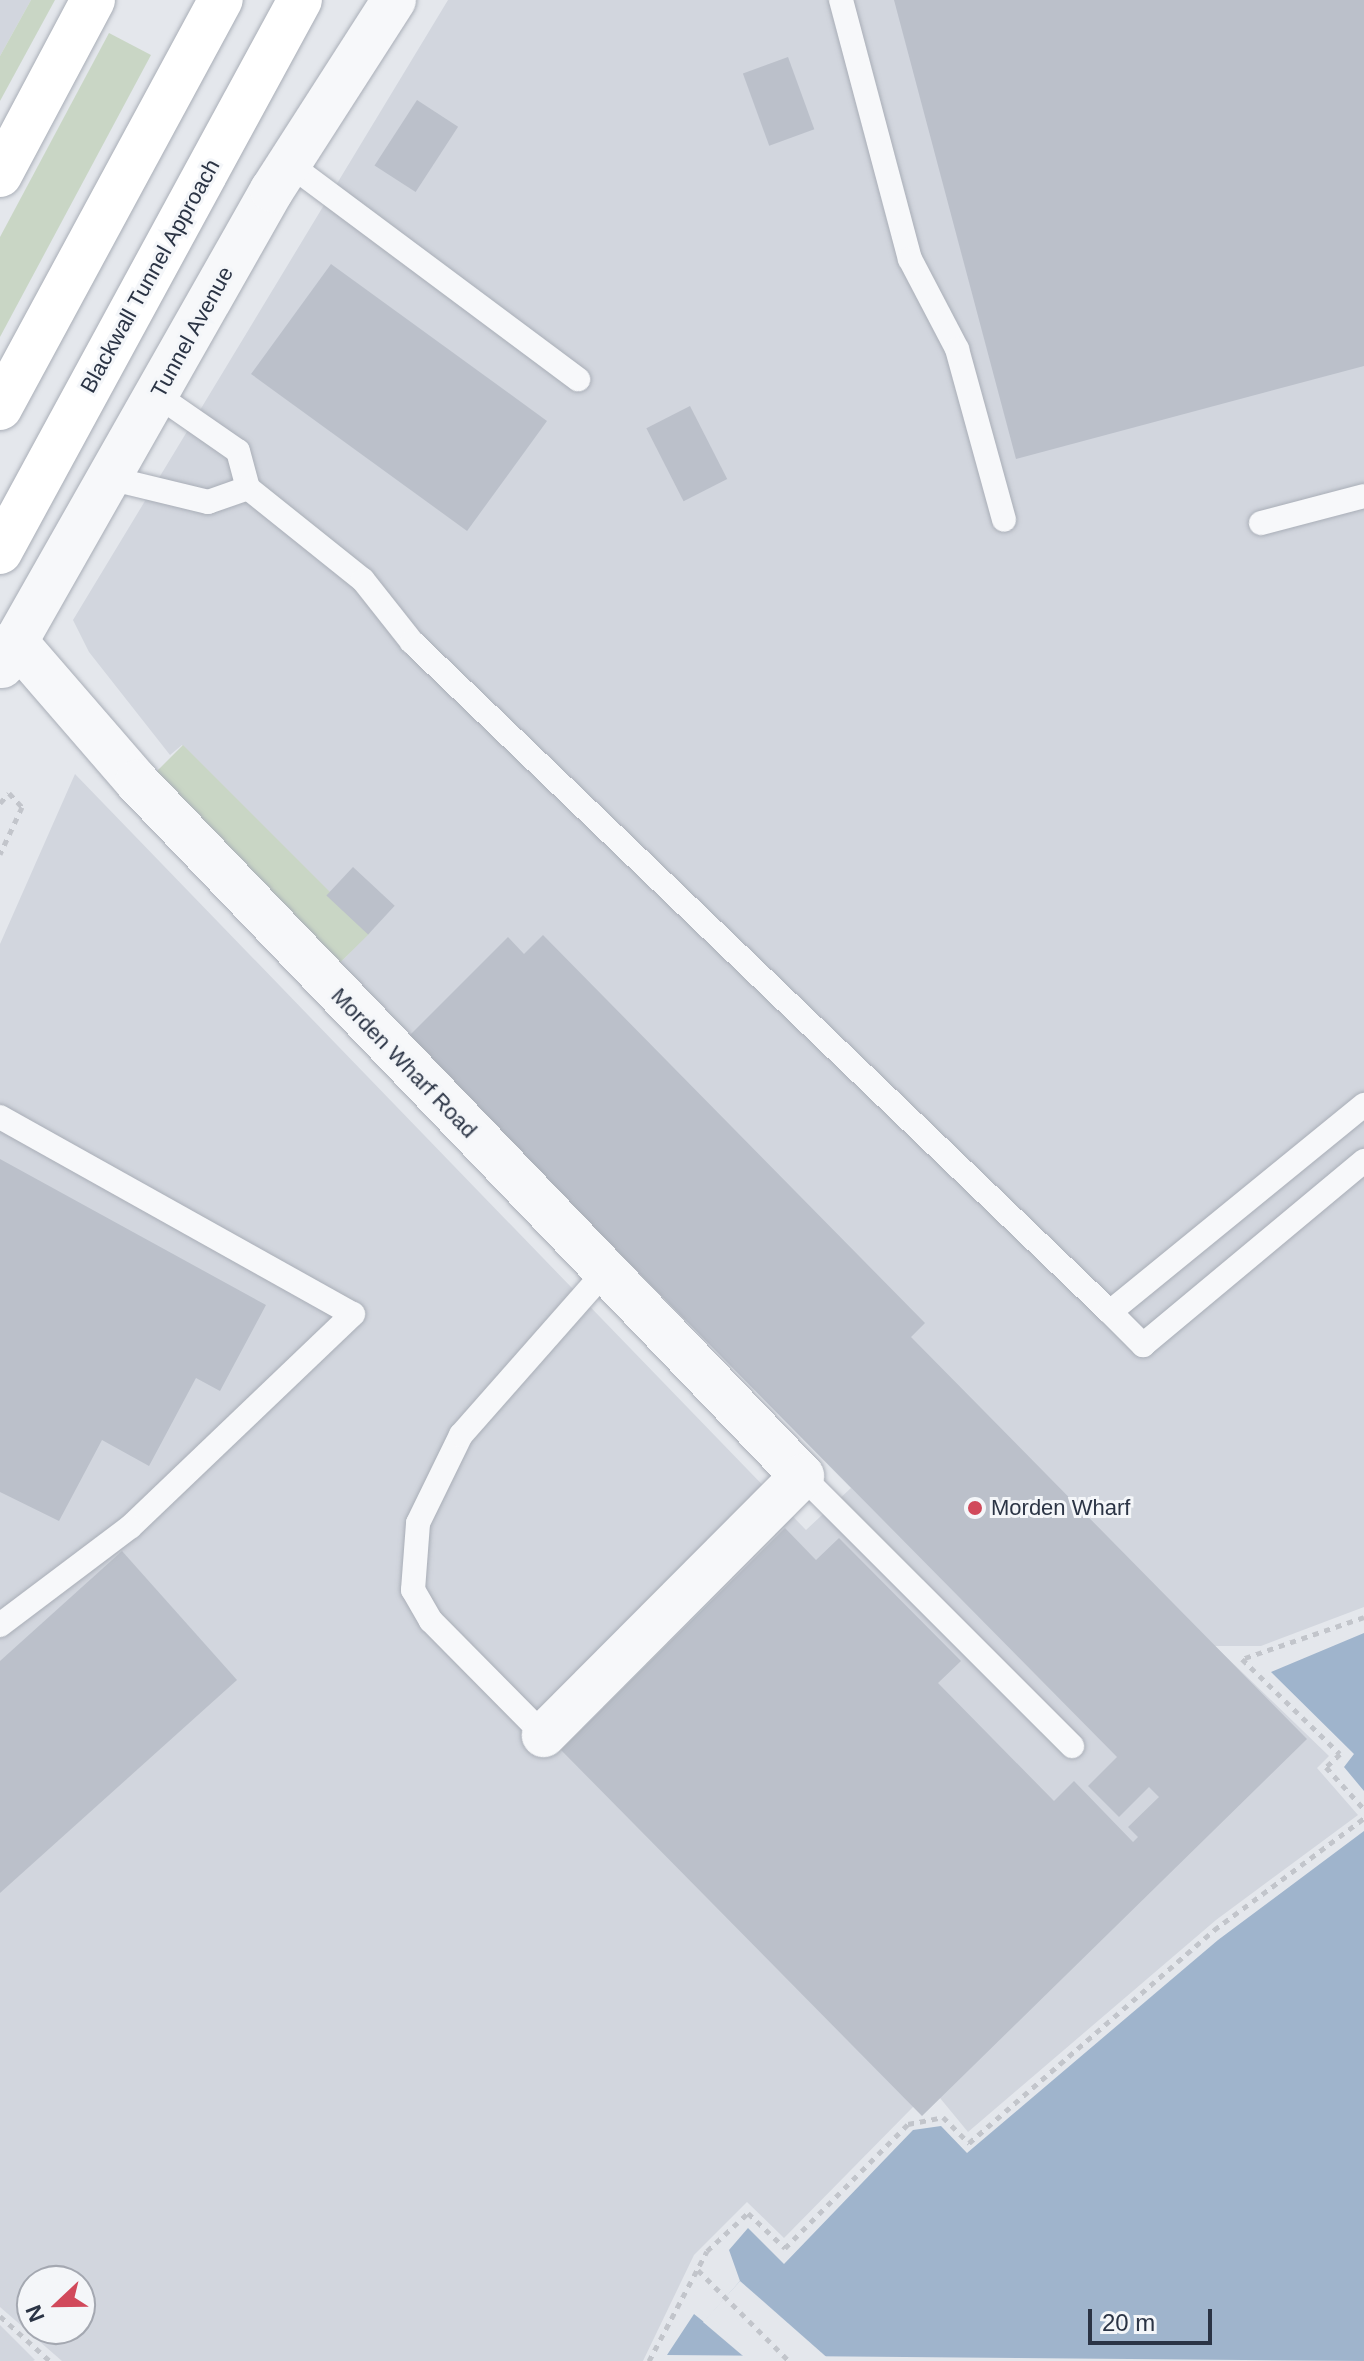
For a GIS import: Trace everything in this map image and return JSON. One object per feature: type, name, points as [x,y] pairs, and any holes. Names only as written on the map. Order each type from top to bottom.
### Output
[{"type":"highway","points":[[0,175],[93,0]]},
{"type":"highway","points":[[0,408],[221,0]]},
{"type":"highway","name":"Blackwall Tunnel Approach","points":[[0,552],[300,0]]},
{"type":"highway","points":[[225,140],[317,0]]},
{"type":"street","name":"Tunnel Avenue","points":[[8,655],[288,163],[394,0]]},
{"type":"street","name":"Morden Wharf Road","points":[[8,655],[137,782],[604,1273],[802,1476]]},
{"type":"street","points":[[544,1735],[594,1700],[740,1555],[802,1476]]},
{"type":"lane","points":[[841,0],[910,259],[957,349],[1004,520]]},
{"type":"lane","points":[[288,163],[578,379]]},
{"type":"lane","points":[[157,395],[238,451],[248,488],[363,580],[412,642],[1143,1345],[1364,1161]]},
{"type":"lane","points":[[109,478],[208,502],[248,488]]},
{"type":"lane","points":[[1261,523],[1364,496]]},
{"type":"lane","points":[[1110,1312],[1364,1105]]},
{"type":"lane","points":[[0,1117],[353,1314],[130,1527],[0,1625]]},
{"type":"lane","points":[[544,1735],[431,1621],[413,1590],[418,1523],[461,1435],[604,1273]]},
{"type":"lane","points":[[802,1476],[1072,1746]]},
{"type":"path","points":[[0,804],[11,796],[19,808],[0,852]]},
{"type":"path","points":[[1364,1617],[1242,1659],[1340,1754],[1326,1767],[1364,1809]]},
{"type":"path","points":[[649,2361],[707,2251],[748,2213],[785,2248],[908,2124],[943,2117],[969,2143],[1214,1930],[1364,1818]]},
{"type":"path","points":[[698,2270],[789,2361]]},
{"type":"path","points":[[0,2316],[48,2360]]},
{"type":"shaded area","points":[[0,0],[31,0],[0,56]]},
{"type":"shaded area","points":[[448,0],[1364,0],[1364,1607],[1261,1646],[1215,1646],[1329,1756],[1317,1768],[1358,1815],[1216,1920],[968,2132],[940,2098],[913,2107],[784,2238],[747,2202],[694,2255],[643,2361],[62,2361],[44,2345],[96,2345],[96,2265],[16,2265],[16,2321],[0,2307],[0,944],[75,774],[806,1530],[851,1488],[336,967],[368,934],[182,745],[170,755],[89,652],[73,620]]},
{"type":"shaded area","points":[[0,2325],[16,2341],[16,2345],[20,2345],[35,2360],[0,2361]]},
{"type":"green space","points":[[31,0],[55,0],[0,101],[0,56]]},
{"type":"green space","points":[[109,33],[151,55],[0,337],[0,237]]},
{"type":"green space","points":[[183,745],[370,932],[340,963],[153,775]]},
{"type":"water","points":[[1364,1633],[1364,1791],[1344,1767],[1354,1754],[1271,1672]]},
{"type":"water","points":[[1364,1831],[1364,2361],[667,2355],[694,2314],[704,2322],[740,2281],[729,2250],[748,2228],[784,2264],[913,2130],[941,2126],[967,2153],[1218,1940]]},
{"type":"pier","points":[[740,2281],[831,2361],[749,2361],[703,2322]]},
{"type":"building","points":[[894,0],[1364,0],[1364,366],[1016,459]]},
{"type":"building","points":[[788,57],[814,129],[769,146],[743,73]]},
{"type":"building","points":[[417,100],[458,127],[416,192],[375,165]]},
{"type":"building","points":[[331,264],[547,421],[467,531],[251,374]]},
{"type":"building","points":[[690,406],[727,479],[684,501],[646,428]]},
{"type":"building","points":[[353,867],[395,906],[368,934],[326,896]]},
{"type":"building","name":"Morden Wharf","points":[[543,935],[925,1323],[911,1337],[1307,1739],[922,2116],[561,1750],[785,1528],[816,1560],[839,1538],[961,1661],[938,1683],[1054,1801],[1074,1781],[1133,1842],[1138,1837],[1128,1827],[1159,1797],[1149,1787],[1119,1817],[1088,1786],[1117,1757],[407,1038],[508,937],[524,954]]},
{"type":"building","points":[[0,1159],[266,1305],[220,1391],[196,1378],[149,1466],[102,1440],[59,1521],[0,1492]]},
{"type":"building","points":[[122,1551],[237,1680],[0,1893],[0,1661]]},
{"type":"place","name":"Morden Wharf","points":[[975,1508]]}]
